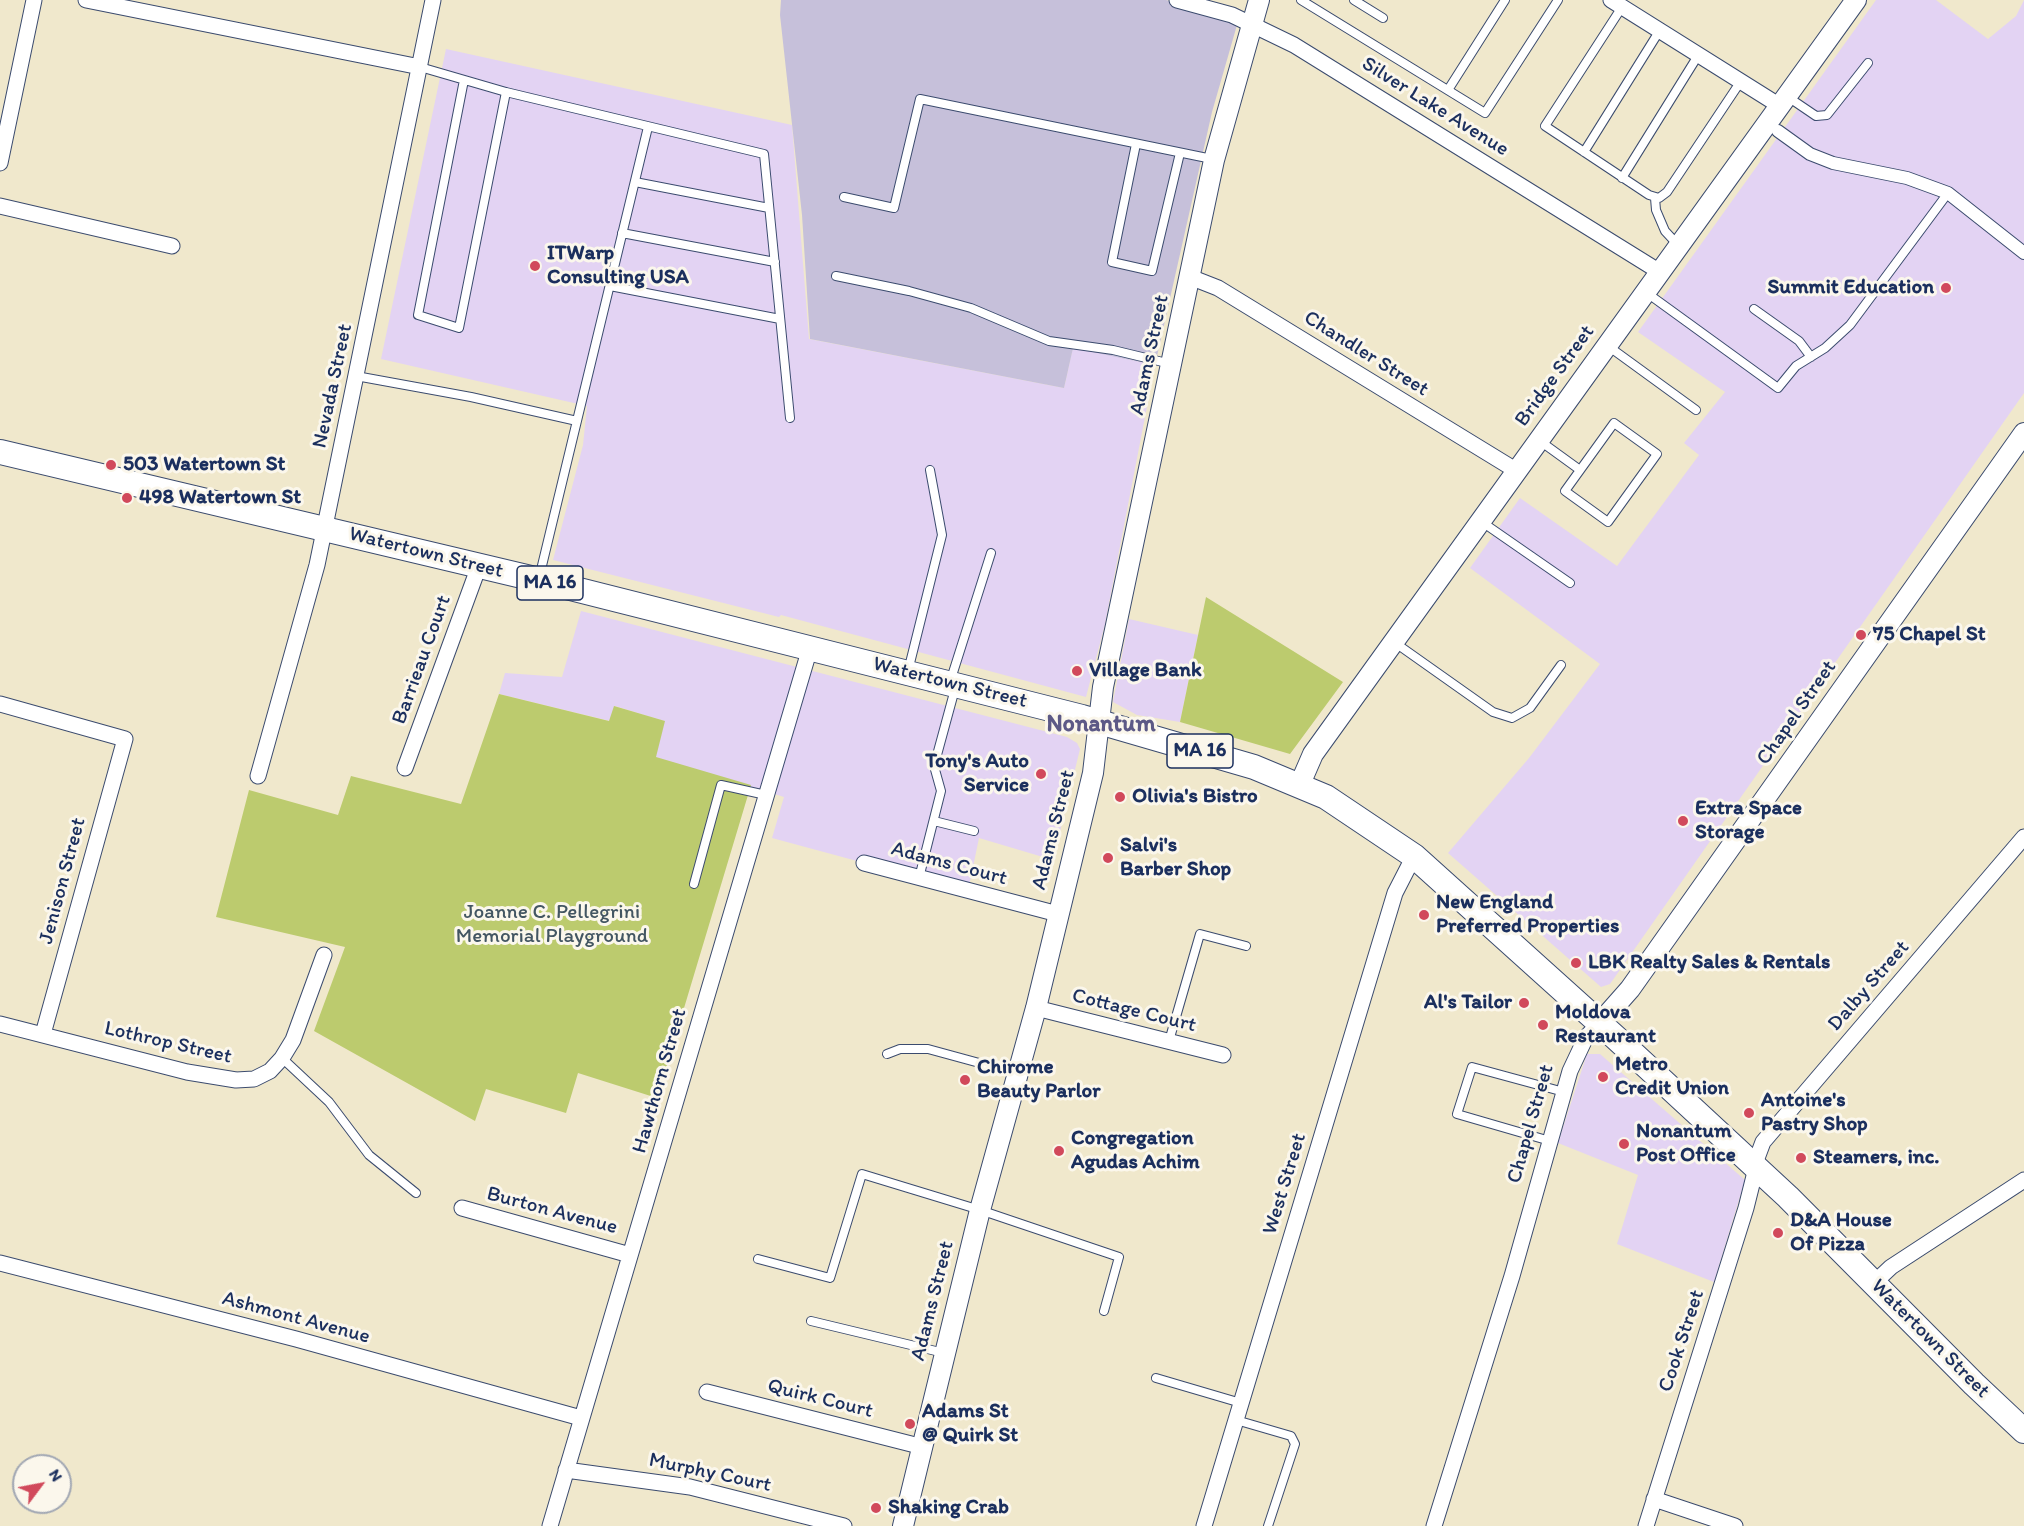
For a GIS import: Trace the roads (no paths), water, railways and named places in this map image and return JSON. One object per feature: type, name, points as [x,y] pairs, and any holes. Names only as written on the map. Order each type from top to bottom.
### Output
[{"type":"main road","name":"Watertown Street","points":[[0,452],[539,580],[907,672],[1099,722],[1254,767],[1300,784],[1359,818],[1414,856],[1600,1023],[1755,1167],[2024,1431]]},
{"type":"street","points":[[0,164],[34,0]]},
{"type":"street","points":[[86,0],[420,67]]},
{"type":"street","name":"Nevada Street","points":[[258,776],[318,565],[433,0]]},
{"type":"street","name":"Silver Lake Avenue","points":[[1177,0],[1252,24],[1304,51],[1660,272]]},
{"type":"street","name":"Adams Street","points":[[903,1526],[980,1210],[1036,1008],[1093,773],[1103,687],[1173,364],[1214,160],[1259,0]]},
{"type":"street","name":"Bridge Street","points":[[1300,784],[1313,754],[1856,0]]},
{"type":"street","points":[[1617,3],[1741,80],[1783,101]]},
{"type":"street","points":[[1778,131],[1810,154],[1833,163],[1907,178],[1948,193],[2024,253]]},
{"type":"street","points":[[0,206],[172,246]]},
{"type":"street","name":"Chandler Street","points":[[1190,277],[1218,288],[1517,471]]},
{"type":"street","name":"Chapel Street","points":[[1434,1526],[1512,1276],[1564,1092],[1578,1051],[1586,1037],[1630,989],[2024,433]]},
{"type":"street","name":"Barrieau Court","points":[[405,768],[479,566]]},
{"type":"street","name":"Hawthorn Street","points":[[550,1526],[810,648]]},
{"type":"street","name":"Jenison Street","points":[[0,704],[125,739],[43,1034]]},
{"type":"street","name":"Dalby Street","points":[[1755,1167],[1763,1142],[2024,837]]},
{"type":"street","name":"West Street","points":[[1204,1526],[1395,893],[1414,856]]},
{"type":"street","name":"Adams Court","points":[[864,863],[1058,914]]},
{"type":"street","name":"Lothrop Street","points":[[0,1024],[188,1072],[236,1080],[254,1079],[270,1071],[282,1058],[293,1040],[324,955]]},
{"type":"street","name":"Cottage Court","points":[[1036,1008],[1223,1055]]},
{"type":"street","name":"Cook Street","points":[[1646,1526],[1746,1208],[1755,1167]]},
{"type":"street","points":[[1874,1283],[1891,1267],[2024,1180]]},
{"type":"street","name":"Burton Avenue","points":[[462,1208],[630,1255]]},
{"type":"street","name":"Ashmont Avenue","points":[[0,1263],[296,1339],[581,1418]]},
{"type":"street","name":"Quirk Court","points":[[707,1392],[922,1447]]},
{"type":"street","name":"Murphy Court","points":[[566,1470],[690,1487],[844,1526]]},
{"type":"street","points":[[1654,1499],[1735,1526]]},
{"type":"lane","points":[[1301,0],[1485,113],[1558,0]]},
{"type":"lane","points":[[1354,0],[1383,18]]},
{"type":"lane","points":[[1448,90],[1505,0]]},
{"type":"lane","points":[[1617,3],[1545,126],[1622,178],[1655,198],[1662,197],[1741,80]]},
{"type":"lane","points":[[1584,152],[1660,30]]},
{"type":"lane","points":[[1622,178],[1699,54]]},
{"type":"lane","points":[[1783,101],[1823,117],[1833,110],[1869,63]]},
{"type":"lane","points":[[420,67],[506,92],[764,154],[790,418]]},
{"type":"lane","points":[[464,80],[418,315],[459,328],[506,92]]},
{"type":"lane","points":[[844,197],[894,208],[920,99],[1214,160]]},
{"type":"lane","points":[[539,580],[648,127]]},
{"type":"lane","points":[[1136,144],[1112,262],[1152,272],[1180,153]]},
{"type":"lane","points":[[635,182],[769,208]]},
{"type":"lane","points":[[1646,292],[1778,388],[1792,369],[1830,345],[1854,321],[1948,193]]},
{"type":"lane","points":[[1655,198],[1656,210],[1665,231],[1679,246]]},
{"type":"lane","points":[[622,233],[775,262]]},
{"type":"lane","points":[[836,276],[970,308],[1049,341],[1113,350],[1173,364]]},
{"type":"lane","points":[[610,286],[780,319]]},
{"type":"lane","points":[[1754,309],[1799,341],[1811,357]]},
{"type":"lane","points":[[1607,345],[1696,410]]},
{"type":"lane","points":[[356,376],[471,397],[577,421]]},
{"type":"lane","points":[[1614,423],[1657,454],[1608,522],[1564,491],[1580,470],[1614,423]]},
{"type":"lane","points":[[1539,441],[1580,470]]},
{"type":"lane","points":[[907,672],[942,535],[930,470]]},
{"type":"lane","points":[[1480,521],[1570,583]]},
{"type":"lane","points":[[919,878],[941,791],[934,766],[953,684],[991,553]]},
{"type":"lane","points":[[1393,642],[1493,712],[1512,718],[1530,708],[1561,665]]},
{"type":"lane","points":[[694,884],[721,785],[766,795]]},
{"type":"lane","points":[[934,820],[974,831]]},
{"type":"lane","points":[[1169,1041],[1200,934],[1246,946]]},
{"type":"lane","points":[[887,1054],[900,1048],[928,1049],[1018,1074]]},
{"type":"lane","points":[[282,1058],[329,1102],[369,1155],[416,1193]]},
{"type":"lane","points":[[1550,1141],[1456,1114],[1472,1067],[1564,1092]]},
{"type":"lane","points":[[758,1259],[830,1278],[862,1174],[980,1210],[1119,1257],[1104,1311]]},
{"type":"lane","points":[[811,1321],[945,1353]]},
{"type":"lane","points":[[1156,1377],[1241,1403]]},
{"type":"lane","points":[[1236,1420],[1291,1436],[1295,1444],[1268,1526]]},
{"type":"place","name":"ITWarp Consulting USA","points":[[535,266]]},
{"type":"place","name":"Summit Education","points":[[1946,288]]},
{"type":"place","name":"503 Watertown St","points":[[111,465]]},
{"type":"place","name":"498 Watertown St","points":[[127,498]]},
{"type":"place","name":"75 Chapel St","points":[[1861,635]]},
{"type":"place","name":"Village Bank","points":[[1077,671]]},
{"type":"place","name":"Tony's Auto Service","points":[[1041,774]]},
{"type":"place","name":"Olivia's Bistro","points":[[1120,797]]},
{"type":"place","name":"Extra Space Storage","points":[[1683,821]]},
{"type":"place","name":"Salvi's Barber Shop","points":[[1108,858]]},
{"type":"place","name":"New England Preferred Properties","points":[[1424,915]]},
{"type":"place","name":"LBK Realty Sales & Rentals","points":[[1576,963]]},
{"type":"place","name":"Al's Tailor","points":[[1524,1003]]},
{"type":"place","name":"Moldova Restaurant","points":[[1543,1025]]},
{"type":"place","name":"Metro Credit Union","points":[[1603,1077]]},
{"type":"place","name":"Chirome Beauty Parlor","points":[[965,1080]]},
{"type":"place","name":"Antoine's Pastry Shop","points":[[1749,1113]]},
{"type":"place","name":"Nonantum Post Office","points":[[1624,1144]]},
{"type":"place","name":"Congregation Agudas Achim","points":[[1059,1151]]},
{"type":"place","name":"Steamers, inc.","points":[[1801,1158]]},
{"type":"place","name":"D&A House Of Pizza","points":[[1778,1233]]},
{"type":"place","name":"Adams St @ Quirk St","points":[[910,1424]]},
{"type":"place","name":"Shaking Crab","points":[[876,1508]]},
{"type":"district","name":"Nonantum","points":[[1101,725]]},
{"type":"park label","name":"Joanne C. Pellegrini Memorial Playground","points":[[552,925]]}]
